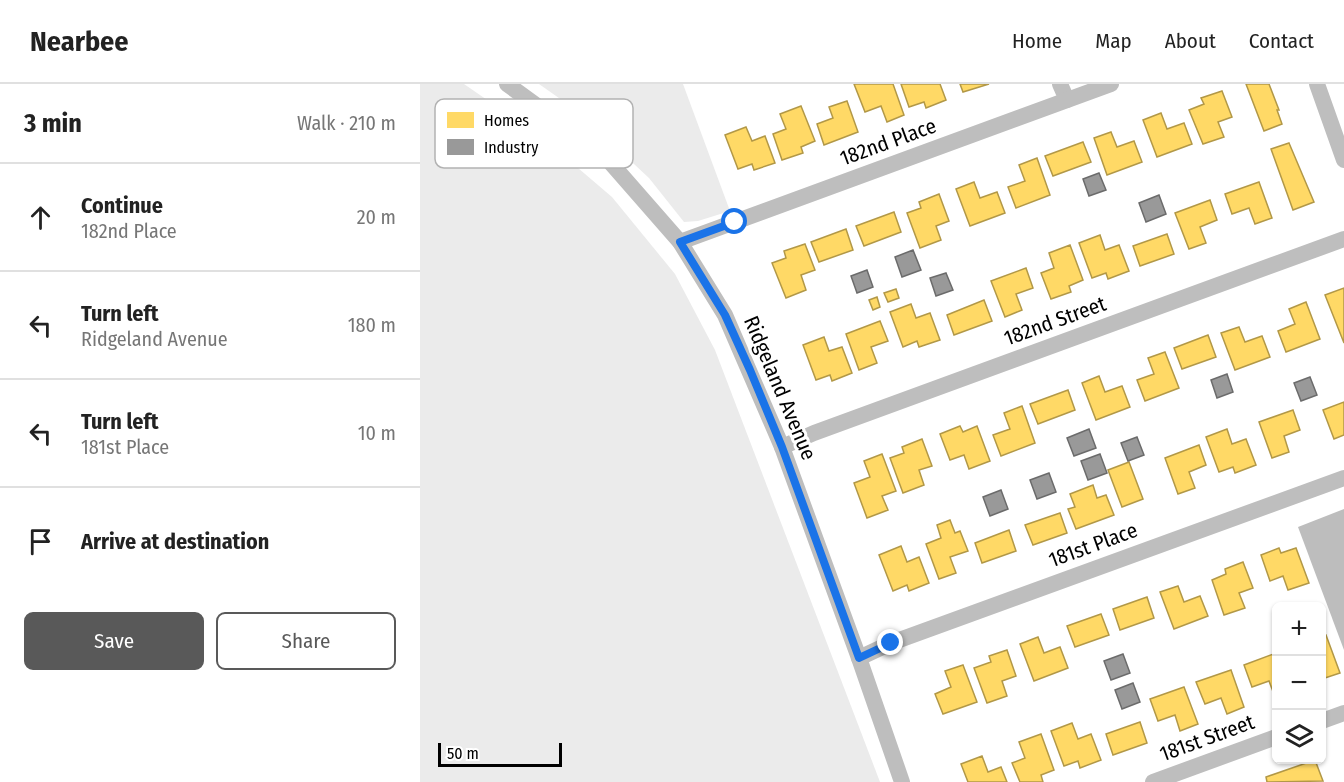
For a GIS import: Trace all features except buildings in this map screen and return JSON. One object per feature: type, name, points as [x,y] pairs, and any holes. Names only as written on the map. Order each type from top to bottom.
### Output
[{"type":"street","name":"Ridgeland Avenue","points":[[507,84],[528,99]]},
{"type":"street","points":[[1060,84],[1066,100]]},
{"type":"street","name":"182nd Place","points":[[680,242],[1111,84]]},
{"type":"street","points":[[1317,84],[1344,160]]},
{"type":"street","name":"Ridgeland Avenue","points":[[615,168],[680,242],[725,315],[782,447],[902,782]]},
{"type":"street","name":"182nd Street","points":[[782,447],[814,433],[1344,238]]},
{"type":"street","name":"181st Place","points":[[859,658],[891,643],[1344,478]]},
{"type":"street","points":[[1326,720],[1344,714]]},
{"type":"street","name":"181st Street","points":[[1153,782],[1272,738]]},
{"type":"shaded area","points":[[420,84],[464,84],[486,99],[435,99],[435,168],[578,168],[612,197],[675,274],[715,350],[880,782],[420,782]]},
{"type":"shaded area","points":[[539,84],[683,84],[730,211],[698,221],[684,222],[649,178],[633,163],[633,99],[560,99]]},
{"type":"shaded area","points":[[1344,509],[1344,650],[1298,527]]},
{"type":"route","points":[[735,222],[680,242],[725,315],[750,370],[782,447],[859,658],[891,643]]}]
